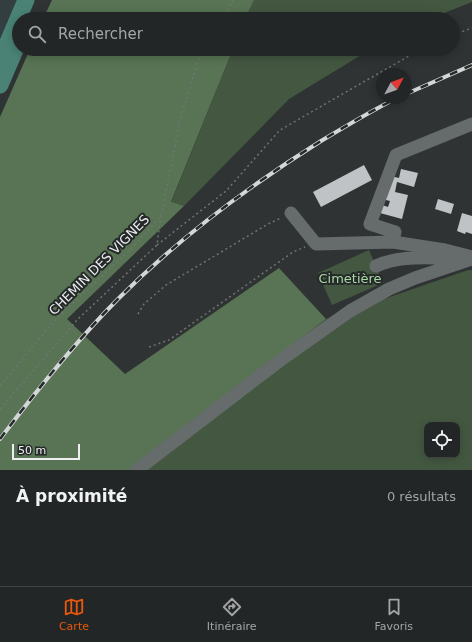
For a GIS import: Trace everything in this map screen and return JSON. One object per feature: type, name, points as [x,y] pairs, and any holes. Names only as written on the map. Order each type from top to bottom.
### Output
[{"type":"main road","points":[[21,12],[26,0]]},
{"type":"main road","points":[[31,12],[36,0]]},
{"type":"main road","points":[[0,85],[4,56],[12,36]]},
{"type":"main road","points":[[4,56],[12,47]]},
{"type":"street","points":[[393,242],[395,232],[370,224],[396,155],[472,124]]},
{"type":"street","points":[[291,213],[316,244],[393,242],[445,250],[472,258]]},
{"type":"street","points":[[376,266],[384,262],[406,258],[472,258]]},
{"type":"street","points":[[137,470],[278,362],[350,311],[389,289],[415,278],[472,258]]},
{"type":"path","points":[[226,12],[233,0]]},
{"type":"path","points":[[460,32],[472,28]]},
{"type":"path","name":"CHEMIN DES VIGNES","points":[[0,386],[52,323],[133,246],[160,216],[180,120],[198,61],[201,56]]},
{"type":"path","points":[[0,409],[78,319],[157,245],[226,192],[280,130],[409,56]]},
{"type":"path","points":[[138,314],[144,304],[166,285],[268,224],[291,213]]},
{"type":"path","points":[[157,245],[160,216]]},
{"type":"path","points":[[149,346],[169,340],[294,252],[316,244]]},
{"type":"shaded area","points":[[0,0],[24,0],[19,12],[12,12],[12,27],[0,54]]},
{"type":"green space","points":[[52,0],[254,0],[248,12],[46,12]]},
{"type":"green space","points":[[254,0],[472,0],[472,2],[447,12],[248,12]]},
{"type":"green space","points":[[27,56],[230,56],[171,202],[184,206],[67,319],[125,374],[279,268],[326,319],[130,470],[0,470],[0,117]]},
{"type":"green space","points":[[230,56],[360,56],[289,99],[184,206],[171,203]]},
{"type":"green space","name":"Cimetière","points":[[369,250],[383,283],[332,305],[318,273]]},
{"type":"green space","points":[[468,270],[472,270],[472,470],[130,470],[326,319]]},
{"type":"building","points":[[364,165],[372,180],[321,207],[313,192]]},
{"type":"building","points":[[401,169],[418,173],[414,187],[397,182],[395,192],[408,195],[402,219],[380,213],[382,205],[388,207],[390,201],[382,199],[391,176],[399,178]]},
{"type":"building","points":[[438,199],[454,204],[451,214],[435,209]]},
{"type":"building","points":[[462,213],[472,216],[472,234],[466,232],[465,234],[457,231]]},
{"type":"railway","points":[[412,91],[472,65]]},
{"type":"railway","points":[[0,439],[42,384],[87,332],[119,298],[166,254],[241,195],[294,158],[385,104]]}]
